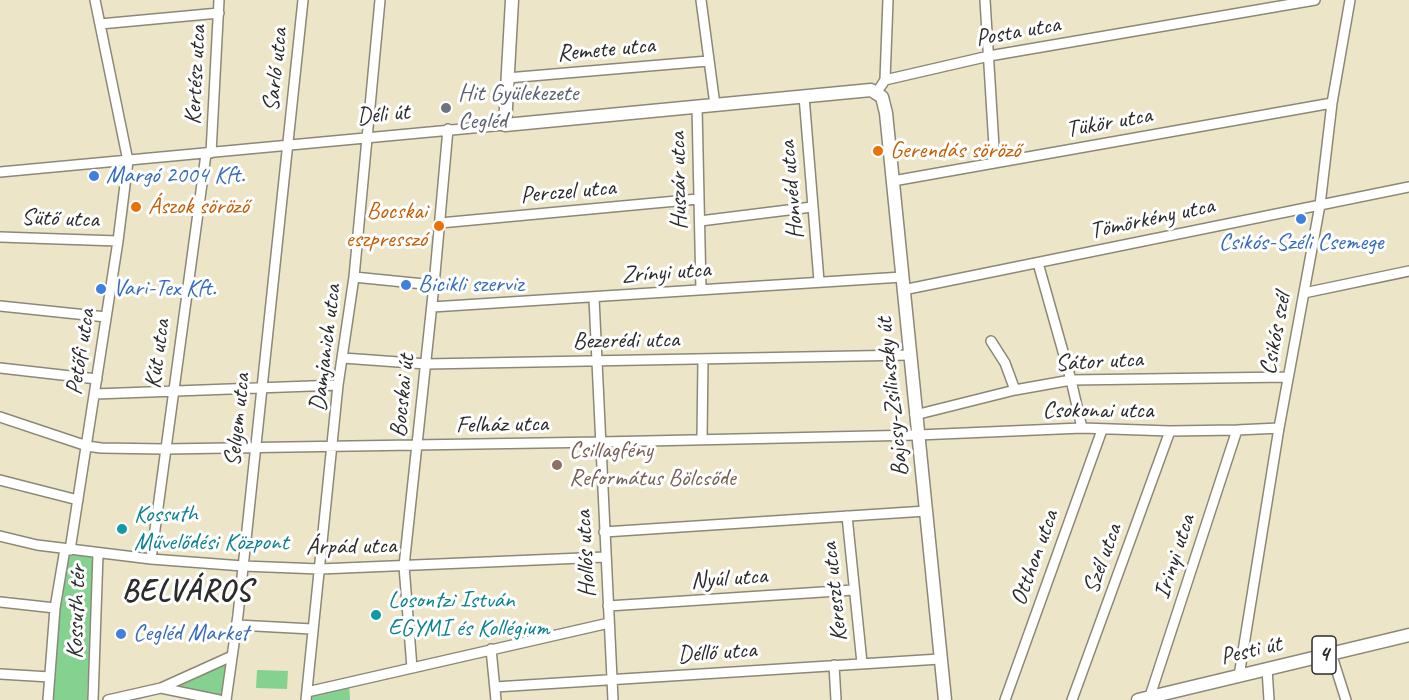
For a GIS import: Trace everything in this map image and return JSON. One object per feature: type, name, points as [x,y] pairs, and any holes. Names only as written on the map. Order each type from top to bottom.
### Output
[{"type":"main road","points":[[505,125],[512,0]]},
{"type":"main road","name":"Déli út","points":[[505,125],[804,96],[872,90],[877,92]]},
{"type":"main road","name":"Bajcsy-Zsilinszky út","points":[[877,92],[882,97],[886,113],[945,700]]},
{"type":"main road","name":"Pesti út","points":[[1144,698],[1409,635]]},
{"type":"street","name":"Petőfi utca","points":[[68,549],[87,446],[128,160],[95,0]]},
{"type":"street","name":"Kertész utca","points":[[208,153],[219,0]]},
{"type":"street","name":"Sarló utca","points":[[288,145],[303,0]]},
{"type":"street","name":"Damjanich utca","points":[[307,696],[312,629],[334,446],[338,385],[354,277],[380,0]]},
{"type":"street","points":[[701,0],[715,105]]},
{"type":"street","points":[[877,92],[885,80],[888,0]]},
{"type":"street","points":[[985,0],[995,163]]},
{"type":"street","name":"Posta utca","points":[[885,80],[989,56],[1315,0]]},
{"type":"street","name":"Csikós szél","points":[[1239,675],[1279,428],[1320,205],[1332,103],[1350,0]]},
{"type":"street","points":[[100,24],[219,14]]},
{"type":"street","name":"Remete utca","points":[[507,78],[708,61]]},
{"type":"street","name":"Honvéd utca","points":[[804,96],[819,282]]},
{"type":"street","name":"Tükör utca","points":[[893,181],[1332,103]]},
{"type":"street","name":"Huszár utca","points":[[697,107],[701,290]]},
{"type":"street","name":"Déli út","points":[[0,172],[505,125]]},
{"type":"street","name":"Bocskai út","points":[[412,668],[404,566],[432,307],[448,129]]},
{"type":"street","name":"Selyem utca","points":[[226,700],[237,626],[288,145]]},
{"type":"street","name":"Kút utca","points":[[151,560],[172,390],[208,153]]},
{"type":"street","name":"Tömörkény utca","points":[[903,290],[1409,187]]},
{"type":"street","name":"Perczel utca","points":[[440,223],[699,199]]},
{"type":"street","points":[[700,221],[812,207]]},
{"type":"street","name":"Sütő utca","points":[[0,237],[118,241]]},
{"type":"street","points":[[1038,263],[1082,428]]},
{"type":"street","points":[[1304,293],[1409,271]]},
{"type":"street","points":[[354,277],[434,285]]},
{"type":"street","name":"Zrínyi utca","points":[[432,307],[902,277]]},
{"type":"street","name":"Hollós utca","points":[[594,298],[613,700]]},
{"type":"street","points":[[0,306],[106,317]]},
{"type":"street","points":[[991,341],[1005,363],[1015,390]]},
{"type":"street","name":"Bezerédi utca","points":[[343,358],[426,364],[910,355]]},
{"type":"street","points":[[702,439],[703,359]]},
{"type":"street","points":[[0,368],[97,379]]},
{"type":"street","name":"Sátor utca","points":[[915,414],[1015,390],[1071,380],[1288,377]]},
{"type":"street","points":[[95,394],[338,385]]},
{"type":"street","name":"Felház utca","points":[[0,417],[87,446],[101,448],[417,446],[918,435]]},
{"type":"street","name":"Csokonai utca","points":[[918,435],[1082,428],[1170,431],[1279,428]]},
{"type":"street","name":"Otthon utca","points":[[1005,700],[1102,430]]},
{"type":"street","name":"Irinyi utca","points":[[1144,698],[1237,430]]},
{"type":"street","name":"Szél utca","points":[[1072,700],[1170,431]]},
{"type":"street","points":[[0,480],[78,500]]},
{"type":"street","points":[[604,531],[926,511]]},
{"type":"street","name":"Kereszt utca","points":[[847,516],[862,663]]},
{"type":"street","points":[[0,536],[68,549]]},
{"type":"street","name":"Kossuth tér","points":[[48,700],[55,608],[68,549],[98,554],[93,700]]},
{"type":"street","name":"Árpád utca","points":[[98,554],[151,560],[320,569],[606,557]]},
{"type":"street","name":"Nyúl utca","points":[[608,606],[854,590]]},
{"type":"street","points":[[0,602],[55,608]]},
{"type":"street","points":[[307,696],[412,668],[609,622]]},
{"type":"street","points":[[237,626],[312,629]]},
{"type":"street","points":[[491,649],[496,700]]},
{"type":"street","points":[[1331,653],[1346,700]]},
{"type":"street","points":[[108,700],[161,688],[232,656]]},
{"type":"street","name":"Déllő utca","points":[[495,687],[940,659]]},
{"type":"street","points":[[834,665],[836,700]]},
{"type":"street","points":[[1267,669],[1269,700]]},
{"type":"street","points":[[0,674],[50,677]]},
{"type":"street","points":[[161,688],[219,700]]},
{"type":"green space","points":[[65,549],[98,554],[93,566],[87,700],[48,700]]},
{"type":"green space","points":[[231,658],[225,700],[166,688]]},
{"type":"green space","points":[[257,670],[288,671],[287,689],[256,688]]},
{"type":"green space","points":[[349,681],[350,700],[306,700],[307,692]]},
{"type":"place","name":"Hit Gyülekezete Cegléd","points":[[446,108]]},
{"type":"place","name":"Gerendás söröző","points":[[878,151]]},
{"type":"place","name":"Margó 2004 Kft.","points":[[94,176]]},
{"type":"place","name":"Ászok söröző","points":[[136,207]]},
{"type":"place","name":"Csikós-Széli Csemege","points":[[1301,219]]},
{"type":"place","name":"Bocskai eszpresszó","points":[[439,226]]},
{"type":"place","name":"Bicikli szerviz","points":[[406,285]]},
{"type":"place","name":"Vari-Tex Kft.","points":[[101,289]]},
{"type":"place","name":"Csillagfény Református Bölcsőde","points":[[557,465]]},
{"type":"place","name":"Kossuth Művelődési Központ","points":[[122,529]]},
{"type":"place","name":"Losontzi István EGYMI és Kollégium","points":[[376,615]]},
{"type":"place","name":"Cegléd Market","points":[[121,634]]},
{"type":"district","name":"BELVÁROS","points":[[187,592]]}]
